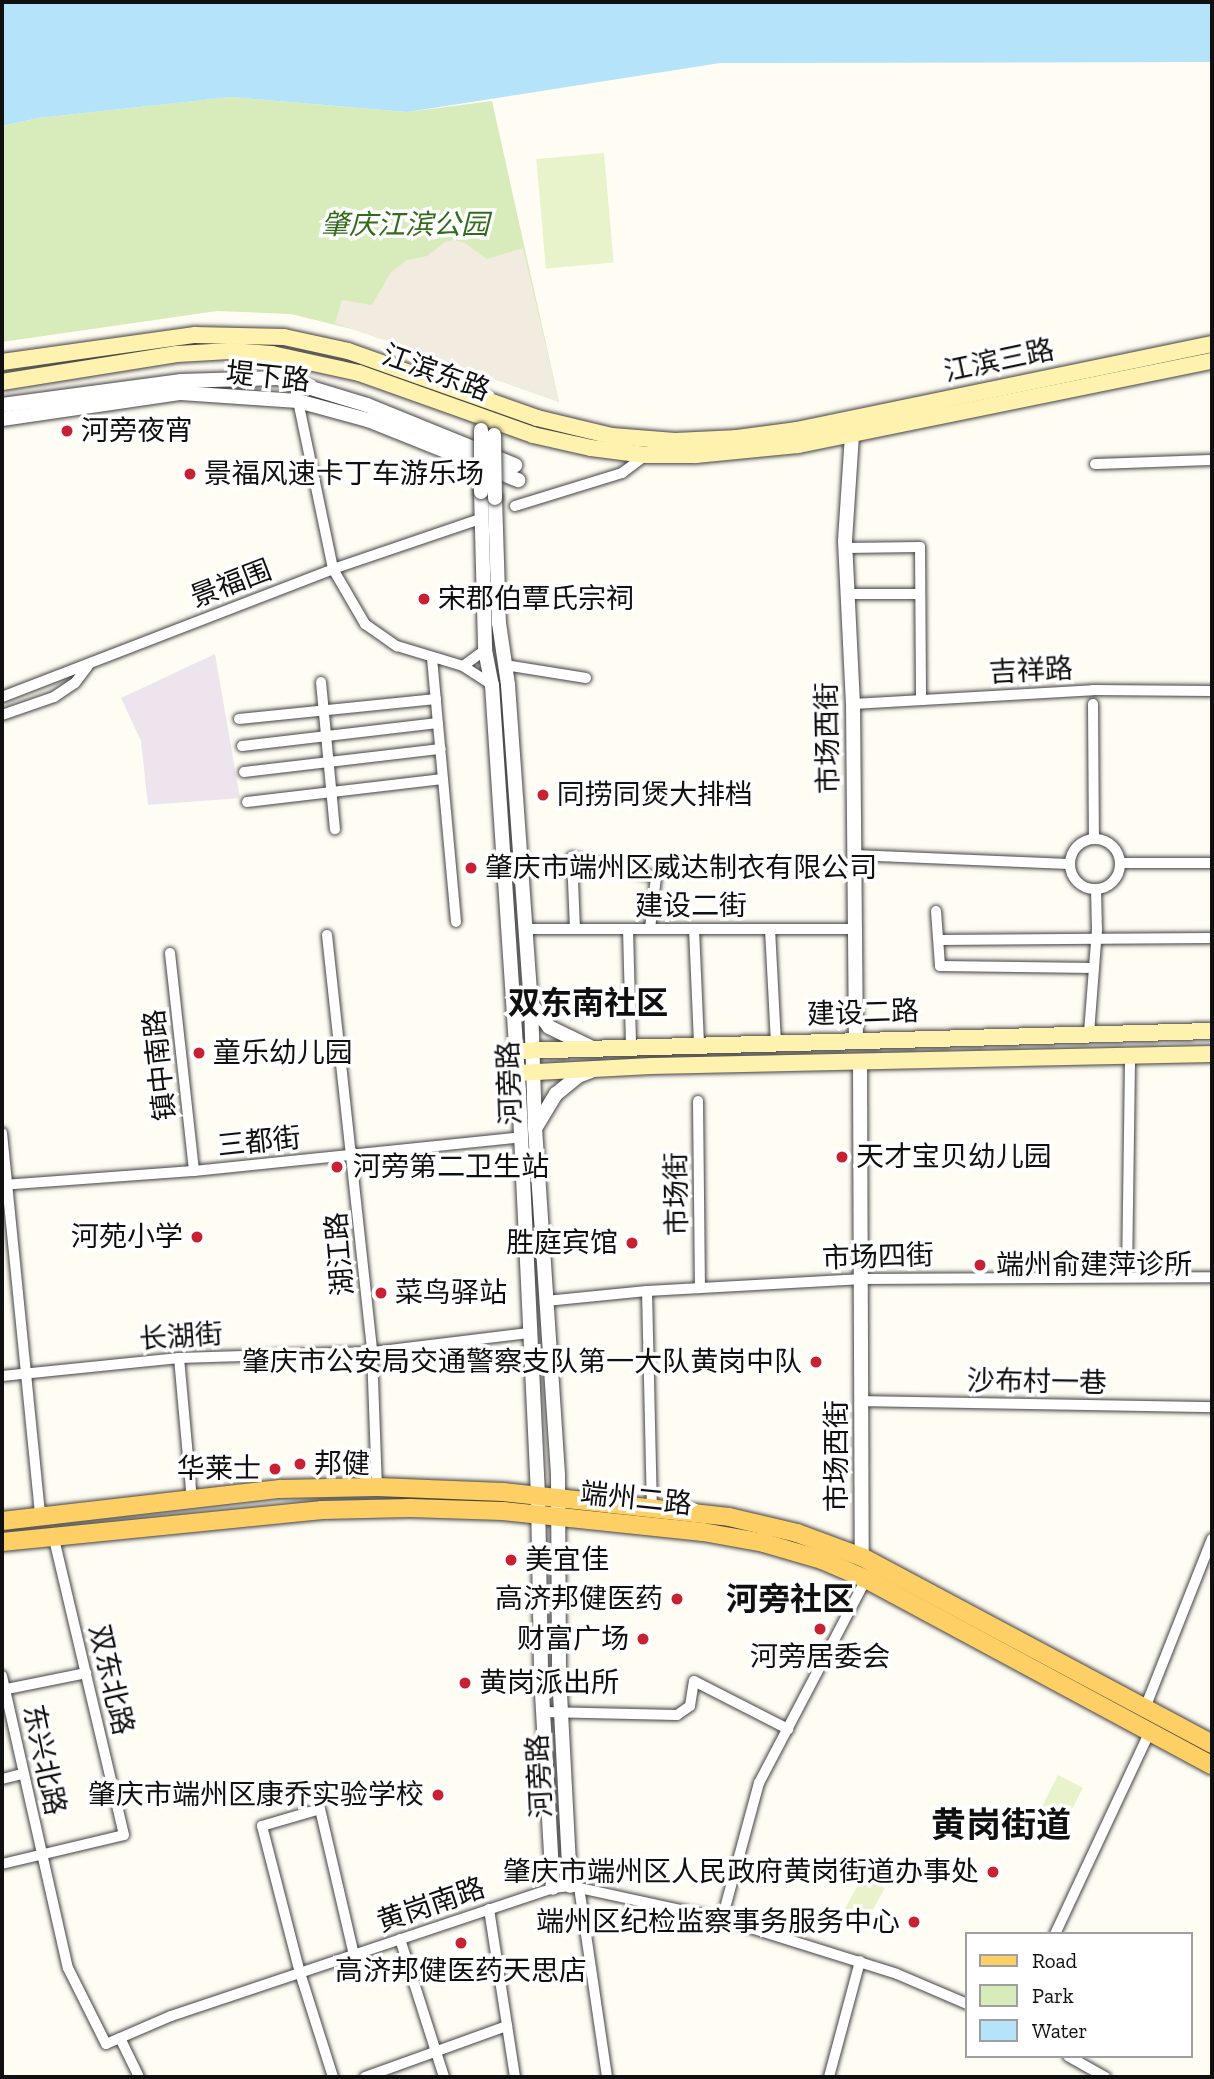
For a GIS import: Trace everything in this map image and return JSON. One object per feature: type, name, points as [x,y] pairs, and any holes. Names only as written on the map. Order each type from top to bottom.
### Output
[{"type":"main road","name":"江滨东路","points":[[2,362],[195,335],[284,337],[348,351],[489,419],[612,436],[675,441],[737,438],[797,429]]},
{"type":"main road","name":"江滨三路","points":[[797,429],[1212,344]]},
{"type":"main road","name":"江滨东路","points":[[2,382],[177,355],[230,351],[272,354],[359,373],[489,419],[579,446],[646,455],[742,453],[852,435]]},
{"type":"main road","name":"江滨三路","points":[[852,435],[1212,361]]},
{"type":"main road","name":"建设二路","points":[[516,1051],[650,1045],[1212,1031]]},
{"type":"main road","points":[[650,1045],[651,1066]]},
{"type":"main road","name":"建设二路","points":[[526,1072],[651,1066],[1212,1054]]},
{"type":"main road","name":"端州二路","points":[[2,1521],[280,1489],[377,1487],[503,1492],[652,1506],[729,1517],[783,1530],[862,1557],[1212,1744]]},
{"type":"main road","points":[[503,1492],[503,1511]]},
{"type":"main road","points":[[617,1524],[619,1504]]},
{"type":"main road","name":"端州二路","points":[[2,1542],[322,1510],[503,1511],[703,1532],[764,1543],[822,1560],[866,1579],[1212,1765]]},
{"type":"street","name":"堤下路","points":[[2,405],[181,381],[278,378],[367,405],[515,465]]},
{"type":"street","points":[[100,390],[103,412]]},
{"type":"street","name":"堤下路","points":[[2,419],[103,412],[181,393],[298,401],[368,420],[518,480]]},
{"type":"street","points":[[298,401],[333,569],[365,624],[397,646],[463,666],[492,685]]},
{"type":"street","name":"河旁路","points":[[489,419],[488,495],[495,519],[499,623],[505,665],[531,1003],[533,1050],[526,1072],[521,1138],[538,1496],[543,1712],[553,1888]]},
{"type":"street","name":"市场西街","points":[[852,435],[845,548],[853,704],[856,1040]]},
{"type":"street","points":[[515,506],[622,473],[646,455]]},
{"type":"street","points":[[1095,464],[1212,460]]},
{"type":"street","name":"河旁路","points":[[488,495],[480,519],[485,650],[492,685],[516,1051],[526,1072],[535,1128],[560,1518],[561,1713],[574,1886],[607,2077]]},
{"type":"street","points":[[480,519],[495,519]]},
{"type":"street","name":"景福围","points":[[2,697],[88,666],[333,569],[480,519]]},
{"type":"street","points":[[845,548],[920,547],[921,700]]},
{"type":"street","points":[[848,594],[920,594]]},
{"type":"street","points":[[463,666],[485,650]]},
{"type":"street","points":[[432,658],[456,922]]},
{"type":"street","points":[[505,665],[586,678]]},
{"type":"street","points":[[2,715],[54,697],[75,683],[88,666]]},
{"type":"street","points":[[321,682],[335,829]]},
{"type":"street","name":"吉祥路","points":[[853,704],[1093,690],[1212,691]]},
{"type":"street","points":[[239,719],[436,699]]},
{"type":"street","points":[[1093,704],[1094,838]]},
{"type":"street","points":[[242,746],[438,723]]},
{"type":"street","points":[[244,772],[440,750]]},
{"type":"street","points":[[247,802],[443,779]]},
{"type":"street","points":[[1094,838],[1111,844],[1120,863],[1112,883],[1096,889],[1088,888],[1074,879],[1069,864],[1070,856],[1079,843],[1094,838]]},
{"type":"street","points":[[854,855],[1069,864]]},
{"type":"street","points":[[575,929],[572,857],[656,877],[650,929]]},
{"type":"street","points":[[1120,863],[1212,863]]},
{"type":"street","points":[[1088,1033],[1096,939],[1096,889]]},
{"type":"street","points":[[936,911],[940,966],[1094,968]]},
{"type":"street","name":"建设二街","points":[[526,929],[857,929]]},
{"type":"street","points":[[628,929],[631,1046]]},
{"type":"street","points":[[694,929],[699,1044]]},
{"type":"street","points":[[770,929],[776,1042]]},
{"type":"street","name":"湖江路","points":[[327,935],[353,1155],[372,1352],[377,1487]]},
{"type":"street","points":[[939,940],[1212,937]]},
{"type":"street","name":"镇中南路","points":[[170,953],[194,1171]]},
{"type":"street","points":[[531,1003],[549,1027],[590,1047]]},
{"type":"street","points":[[1127,1276],[1130,1055]]},
{"type":"street","name":"市场西街","points":[[860,1061],[862,1557]]},
{"type":"street","points":[[535,1128],[556,1094],[578,1076],[596,1070]]},
{"type":"street","name":"市场街","points":[[698,1101],[700,1288]]},
{"type":"street","points":[[2,1133],[3,1185],[40,1516]]},
{"type":"street","name":"三都街","points":[[3,1185],[194,1171],[521,1138]]},
{"type":"street","name":"市场四街","points":[[547,1301],[647,1291],[859,1279],[1212,1277]]},
{"type":"street","points":[[647,1291],[652,1506]]},
{"type":"street","name":"长湖街","points":[[2,1376],[179,1358],[372,1352],[530,1334]]},
{"type":"street","points":[[179,1358],[192,1500]]},
{"type":"street","name":"沙布村一巷","points":[[861,1401],[1212,1407]]},
{"type":"street","name":"双东北路","points":[[42,1855],[124,1835],[54,1535]]},
{"type":"street","points":[[1144,1708],[1212,1539]]},
{"type":"street","points":[[722,1919],[760,1783],[866,1579]]},
{"type":"street","points":[[3,1689],[86,1673]]},
{"type":"street","name":"东兴北路","points":[[2,1676],[42,1855]]},
{"type":"street","points":[[543,1712],[677,1716],[690,1706],[694,1681],[788,1729]]},
{"type":"street","points":[[1056,1932],[1150,1731]]},
{"type":"street","points":[[2,1779],[22,1774]]},
{"type":"street","points":[[333,2077],[300,1973],[262,1826],[320,1809],[354,1955]]},
{"type":"street","points":[[2,1864],[42,1855],[68,1968],[106,2044],[120,2038],[139,2077]]},
{"type":"street","name":"黄岗南路","points":[[120,2038],[171,2017],[489,1909],[553,1888],[574,1886],[722,1919],[860,1961],[965,2003]]},
{"type":"street","points":[[489,1909],[515,2077]]},
{"type":"street","points":[[400,1940],[444,2077]]},
{"type":"street","points":[[829,2077],[860,1961]]},
{"type":"street","points":[[365,2077],[507,2026]]},
{"type":"street","points":[[1072,2058],[1105,2077]]},
{"type":"shaded area","points":[[454,240],[465,243],[487,259],[523,248],[559,402],[335,323],[342,300],[372,305],[391,272],[407,260],[427,256],[445,242]]},
{"type":"shaded area","points":[[215,654],[240,798],[148,805],[141,741],[121,698]]},
{"type":"green space","name":"肇庆江滨公园","points":[[231,97],[407,112],[492,101],[559,402],[364,332],[291,314],[217,311],[2,342],[2,126],[39,118]]},
{"type":"green space","points":[[604,153],[614,263],[546,269],[536,159]]},
{"type":"green space","points":[[1058,1775],[1083,1788],[1062,1829],[1037,1816]]},
{"type":"green space","points":[[863,1876],[885,1888],[864,1927],[842,1914]]},
{"type":"water","points":[[2,2],[1212,2],[1212,62],[720,63],[407,112],[231,97],[39,118],[2,126]]},
{"type":"place","name":"河旁夜宵","points":[[67,431]]},
{"type":"place","name":"景福风速卡丁车游乐场","points":[[190,474]]},
{"type":"place","name":"宋郡伯覃氏宗祠","points":[[424,599]]},
{"type":"place","name":"同捞同煲大排档","points":[[543,795]]},
{"type":"place","name":"肇庆市端州区威达制衣有限公司","points":[[471,868]]},
{"type":"place","name":"童乐幼儿园","points":[[199,1053]]},
{"type":"place","name":"天才宝贝幼儿园","points":[[842,1157]]},
{"type":"place","name":"河旁第二卫生站","points":[[337,1167]]},
{"type":"place","name":"河苑小学","points":[[197,1237]]},
{"type":"place","name":"胜庭宾馆","points":[[632,1243]]},
{"type":"place","name":"端州俞建萍诊所","points":[[980,1265]]},
{"type":"place","name":"菜鸟驿站","points":[[381,1293]]},
{"type":"place","name":"肇庆市公安局交通警察支队第一大队黄岗中队","points":[[816,1362]]},
{"type":"place","name":"邦健","points":[[300,1464]]},
{"type":"place","name":"华莱士","points":[[275,1469]]},
{"type":"place","name":"美宜佳","points":[[511,1560]]},
{"type":"place","name":"高济邦健医药","points":[[677,1599]]},
{"type":"place","name":"河旁居委会","points":[[820,1629]]},
{"type":"place","name":"财富广场","points":[[643,1639]]},
{"type":"place","name":"黄岗派出所","points":[[465,1683]]},
{"type":"place","name":"肇庆市端州区康乔实验学校","points":[[438,1795]]},
{"type":"place","name":"肇庆市端州区人民政府黄岗街道办事处","points":[[993,1872]]},
{"type":"place","name":"端州区纪检监察事务服务中心","points":[[914,1922]]},
{"type":"place","name":"高济邦健医药天思店","points":[[461,1943]]},
{"type":"district","name":"双东南社区","points":[[588,1003]]},
{"type":"district","name":"河旁社区","points":[[790,1599]]},
{"type":"district","name":"黄岗街道","points":[[1001,1825]]}]
